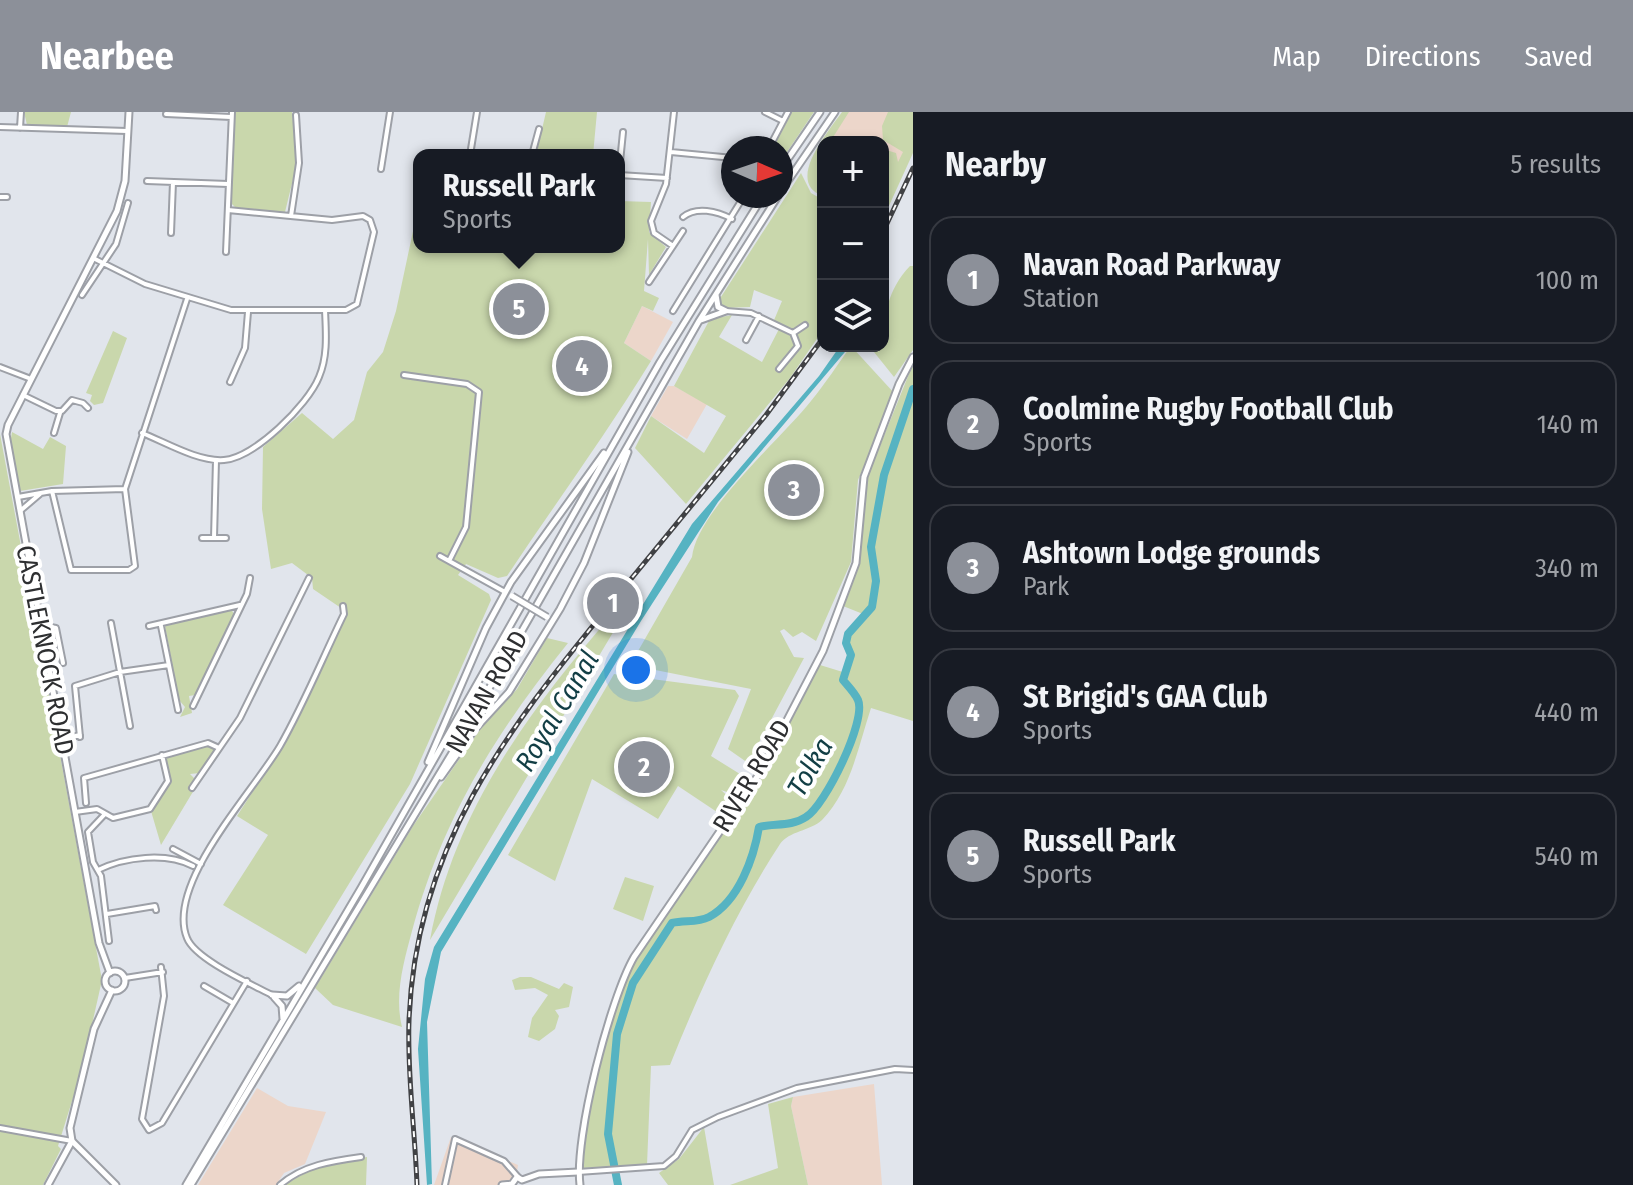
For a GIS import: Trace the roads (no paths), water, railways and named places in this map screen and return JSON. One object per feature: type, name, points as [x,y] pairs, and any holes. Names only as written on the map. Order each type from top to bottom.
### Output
[{"type":"main road","points":[[0,429],[8,425],[95,259],[122,198],[129,112]]},
{"type":"main road","points":[[793,151],[820,112]]},
{"type":"main road","points":[[793,173],[835,112]]},
{"type":"main road","name":"NAVAN ROAD","points":[[189,1185],[635,405],[756,208]]},
{"type":"main road","name":"NAVAN ROAD","points":[[189,1185],[404,833],[699,321],[770,208]]},
{"type":"main road","points":[[716,294],[718,307],[726,311]]},
{"type":"main road","points":[[699,321],[726,311]]},
{"type":"main road","name":"RIVER ROAD","points":[[580,1185],[580,1136],[625,973],[759,774],[823,651],[856,563],[864,477],[899,384],[913,357]]},
{"type":"main road","points":[[402,813],[505,592],[635,405]]},
{"type":"main road","points":[[404,833],[456,755],[516,682],[584,563],[612,486],[642,422]]},
{"type":"main road","name":"CASTLEKNOCK ROAD","points":[[8,425],[6,439],[16,497],[99,943],[110,973]]},
{"type":"main road","points":[[505,592],[550,618]]},
{"type":"main road","points":[[119,971],[125,978],[121,989],[112,990],[106,984],[110,973],[119,971]]},
{"type":"main road","points":[[272,995],[292,994],[310,973]]},
{"type":"main road","points":[[112,990],[94,1029],[70,1128],[72,1141],[116,1185]]},
{"type":"main road","points":[[272,995],[282,1006],[283,1020]]},
{"type":"main road","points":[[48,1185],[72,1141]]},
{"type":"main road","points":[[502,1185],[539,1174],[578,1172]]},
{"type":"street","points":[[20,128],[21,112]]},
{"type":"street","points":[[381,169],[390,112]]},
{"type":"street","points":[[471,149],[477,112]]},
{"type":"street","points":[[673,246],[651,228],[652,215],[667,178],[674,112]]},
{"type":"street","points":[[765,112],[783,121]]},
{"type":"street","points":[[775,136],[788,112]]},
{"type":"street","points":[[166,114],[232,115],[226,252]]},
{"type":"street","points":[[291,216],[299,163],[296,115]]},
{"type":"street","points":[[0,127],[127,131]]},
{"type":"street","points":[[534,149],[539,129]]},
{"type":"street","points":[[621,149],[623,132]]},
{"type":"street","points":[[671,152],[721,157]]},
{"type":"street","points":[[625,174],[667,178]]},
{"type":"street","points":[[147,181],[228,184]]},
{"type":"street","points":[[171,233],[173,182]]},
{"type":"street","points":[[0,197],[7,197]]},
{"type":"street","points":[[82,295],[119,237],[128,203]]},
{"type":"street","points":[[673,311],[738,208]]},
{"type":"street","points":[[95,259],[137,281],[187,299],[248,312],[350,310],[357,304],[374,226],[363,216],[332,220],[228,210]]},
{"type":"street","points":[[683,217],[688,213],[710,211],[732,219]]},
{"type":"street","points":[[649,282],[683,231]]},
{"type":"street","points":[[52,491],[66,564],[71,570],[78,572],[135,566],[125,489],[187,299]]},
{"type":"street","points":[[142,433],[216,460],[235,459],[251,450],[297,410],[321,373],[326,343],[325,310]]},
{"type":"street","points":[[726,311],[742,310],[793,333],[798,346],[779,369]]},
{"type":"street","points":[[230,382],[245,348],[248,312]]},
{"type":"street","points":[[746,340],[759,316]]},
{"type":"street","points":[[793,333],[805,325]]},
{"type":"street","points":[[0,367],[31,379]]},
{"type":"street","points":[[404,375],[467,384],[479,392],[466,527],[449,561]]},
{"type":"street","points":[[23,395],[60,412]]},
{"type":"street","points":[[54,433],[60,412],[69,400],[83,403],[88,408]]},
{"type":"street","points":[[214,538],[216,460]]},
{"type":"street","points":[[16,497],[52,491],[125,489]]},
{"type":"street","points":[[19,512],[43,493]]},
{"type":"street","points":[[202,538],[226,538]]},
{"type":"street","points":[[440,556],[505,592]]},
{"type":"street","points":[[193,706],[250,578]]},
{"type":"street","points":[[192,788],[233,727],[308,580],[313,585]]},
{"type":"street","points":[[149,626],[241,604]]},
{"type":"street","points":[[272,995],[193,949],[188,941],[183,905],[201,864],[280,745],[344,614],[343,606]]},
{"type":"street","points":[[111,623],[130,726]]},
{"type":"street","points":[[40,625],[56,628],[63,663]]},
{"type":"street","points":[[161,625],[178,710]]},
{"type":"street","points":[[62,739],[80,736],[74,687],[120,672],[169,665]]},
{"type":"street","points":[[86,803],[84,778],[208,743],[219,748]]},
{"type":"street","points":[[75,812],[97,809],[113,818],[141,813],[153,806],[168,781],[162,755]]},
{"type":"street","points":[[191,773],[199,778]]},
{"type":"street","points":[[105,814],[89,829],[93,862],[98,870],[107,914],[109,941]]},
{"type":"street","points":[[167,856],[170,849],[201,864]]},
{"type":"street","points":[[98,870],[167,856],[193,866]]},
{"type":"street","points":[[107,914],[155,906],[156,910]]},
{"type":"street","points":[[125,978],[162,970],[164,996],[142,1119],[149,1130],[162,1124],[247,981]]},
{"type":"street","points":[[204,986],[234,1003]]},
{"type":"street","points":[[578,1172],[664,1166],[676,1156],[698,1125],[787,1091],[895,1069],[913,1070]]},
{"type":"street","points":[[0,1128],[72,1141]]},
{"type":"street","points":[[445,1185],[455,1139],[501,1160],[515,1169],[521,1181]]},
{"type":"street","points":[[280,1185],[295,1173],[315,1165],[361,1157]]},
{"type":"water","name":"Royal Canal","points":[[836,352],[845,352],[718,502],[641,621],[441,952],[427,1022],[432,1184],[427,1185],[418,1049],[425,979],[434,947],[692,524],[819,376]]},
{"type":"waterway","name":"Tolka","points":[[618,1185],[608,1134],[617,1034],[633,983],[672,923],[709,917],[729,900],[749,864],[759,827],[794,822],[814,810],[851,743],[859,710],[857,697],[843,680],[851,655],[846,643],[848,634],[872,607],[876,581],[871,547],[884,475],[913,389]]},
{"type":"railway","points":[[889,219],[913,168]]},
{"type":"railway","points":[[617,596],[766,415],[817,346]]},
{"type":"railway","points":[[417,1185],[409,1021],[415,959],[428,901],[447,847],[472,796],[502,747],[609,606]]},
{"type":"place","name":"Russell Park","points":[[519,309]]},
{"type":"place","name":"St Brigid's GAA Club","points":[[582,366]]},
{"type":"place","name":"Ashtown Lodge grounds","points":[[794,490]]},
{"type":"place","name":"Navan Road Parkway","points":[[613,603]]},
{"type":"place","name":"Coolmine Rugby Football Club","points":[[644,767]]}]
